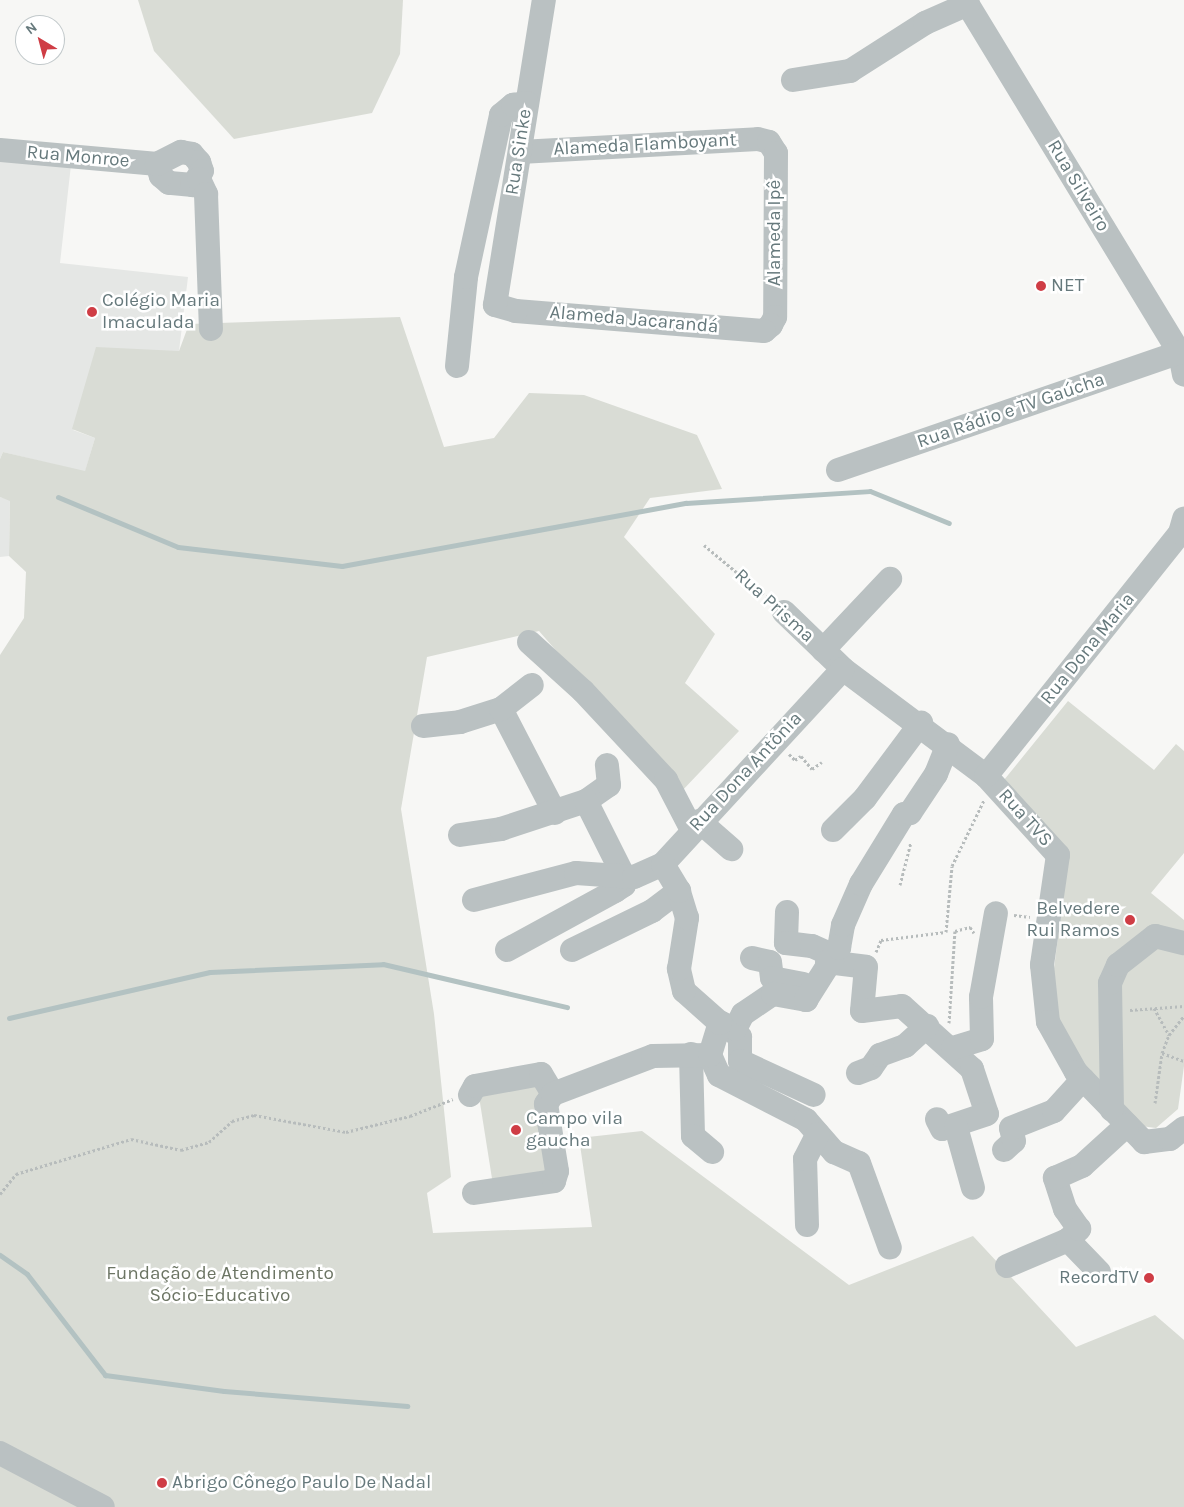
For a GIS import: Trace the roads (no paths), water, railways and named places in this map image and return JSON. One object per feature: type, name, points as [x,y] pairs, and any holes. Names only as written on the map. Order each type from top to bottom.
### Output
[{"type":"street","name":"Rua Sinke","points":[[495,305],[544,0]]},
{"type":"street","points":[[793,80],[850,71],[925,23],[966,2]]},
{"type":"street","name":"Rua Silveiro","points":[[966,2],[1183,365]]},
{"type":"street","points":[[457,366],[466,277],[501,115],[513,105],[527,103]]},
{"type":"street","name":"Alameda Flamboyant","points":[[520,152],[758,138],[769,142]]},
{"type":"street","name":"Alameda Ipê","points":[[769,142],[776,153],[775,317],[771,326]]},
{"type":"street","name":"Rua Monroe","points":[[0,150],[157,164],[169,154],[192,154],[200,162],[199,179],[206,194],[211,329]]},
{"type":"street","name":"Alameda Jacarandá","points":[[495,305],[516,311],[764,331],[771,326]]},
{"type":"street","name":"Rua Rádio e TV Gaúcha","points":[[838,470],[1183,365]]},
{"type":"street","name":"Rua Dona Maria","points":[[990,780],[1180,533],[1184,519]]},
{"type":"street","points":[[823,650],[890,579]]},
{"type":"street","name":"Rua Prisma","points":[[784,612],[843,669]]},
{"type":"street","points":[[529,642],[583,691],[666,780],[696,826],[732,850]]},
{"type":"street","points":[[843,669],[948,744],[990,780]]},
{"type":"street","name":"Rua Dona Antônia","points":[[474,900],[576,873],[634,877],[663,864],[696,826],[843,669]]},
{"type":"street","points":[[423,726],[460,722],[501,708],[532,685]]},
{"type":"street","points":[[501,708],[555,813]]},
{"type":"street","points":[[833,830],[865,798],[920,723]]},
{"type":"street","points":[[712,1152],[693,1136],[700,1054],[727,1026],[773,994],[806,1000],[829,959],[839,948],[843,925],[861,884],[904,814],[910,813],[936,774],[948,744]]},
{"type":"street","points":[[460,835],[555,813],[586,801],[609,785],[607,766]]},
{"type":"street","name":"Rua TVS","points":[[990,780],[1058,855],[1042,965],[1048,1022],[1083,1079],[1144,1142],[1177,1133]]},
{"type":"street","points":[[507,950],[624,885],[623,875],[586,801]]},
{"type":"street","points":[[663,864],[679,891],[688,918],[679,970],[684,991],[740,1037],[740,1062],[814,1095]]},
{"type":"street","points":[[572,950],[652,911],[679,891]]},
{"type":"street","points":[[787,912],[786,943],[812,946],[829,959],[866,967],[862,1011],[902,1006],[953,1047],[979,1079],[987,1114],[946,1123],[974,1188]]},
{"type":"street","points":[[953,1047],[982,1040],[981,997],[994,923]]},
{"type":"street","points":[[1007,1266],[1068,1240],[1079,1229],[1065,1209],[1055,1178],[1082,1166],[1119,1118],[1110,983],[1118,964],[1155,936],[1184,943]]},
{"type":"street","points":[[752,958],[770,962],[772,978],[814,985]]},
{"type":"street","points":[[858,1073],[871,1068],[880,1055],[904,1046],[928,1026]]},
{"type":"street","points":[[474,1193],[554,1181],[557,1171],[546,1104],[552,1094],[653,1056],[700,1054]]},
{"type":"street","points":[[700,1054],[719,1075],[806,1120],[834,1152],[859,1163],[890,1248]]},
{"type":"street","points":[[470,1095],[475,1086],[541,1074],[552,1094]]},
{"type":"street","points":[[1004,1150],[1014,1141],[1011,1128],[1054,1111],[1083,1079]]},
{"type":"street","points":[[807,1225],[805,1159],[818,1134]]},
{"type":"street","points":[[1068,1240],[1099,1272]]},
{"type":"street","points":[[0,1453],[82,1501],[103,1507]]},
{"type":"waterway","points":[[58,497],[178,547],[342,566],[686,503],[870,491],[949,523]]},
{"type":"waterway","points":[[9,1018],[210,972],[383,964],[567,1007]]},
{"type":"waterway","points":[[0,1255],[27,1274],[105,1375],[224,1391],[407,1406]]},
{"type":"place","name":"NET","points":[[1041,286]]},
{"type":"place","name":"Colégio Maria Imaculada","points":[[92,312]]},
{"type":"place","name":"Belvedere Rui Ramos","points":[[1130,920]]},
{"type":"place","name":"Campo vila gaucha","points":[[516,1130]]},
{"type":"place","name":"RecordTV","points":[[1149,1278]]},
{"type":"place","name":"Abrigo Cônego Paulo De Nadal","points":[[162,1483]]},
{"type":"park label","name":"Fundação de Atendimento Sócio-Educativo","points":[[220,1285]]}]
